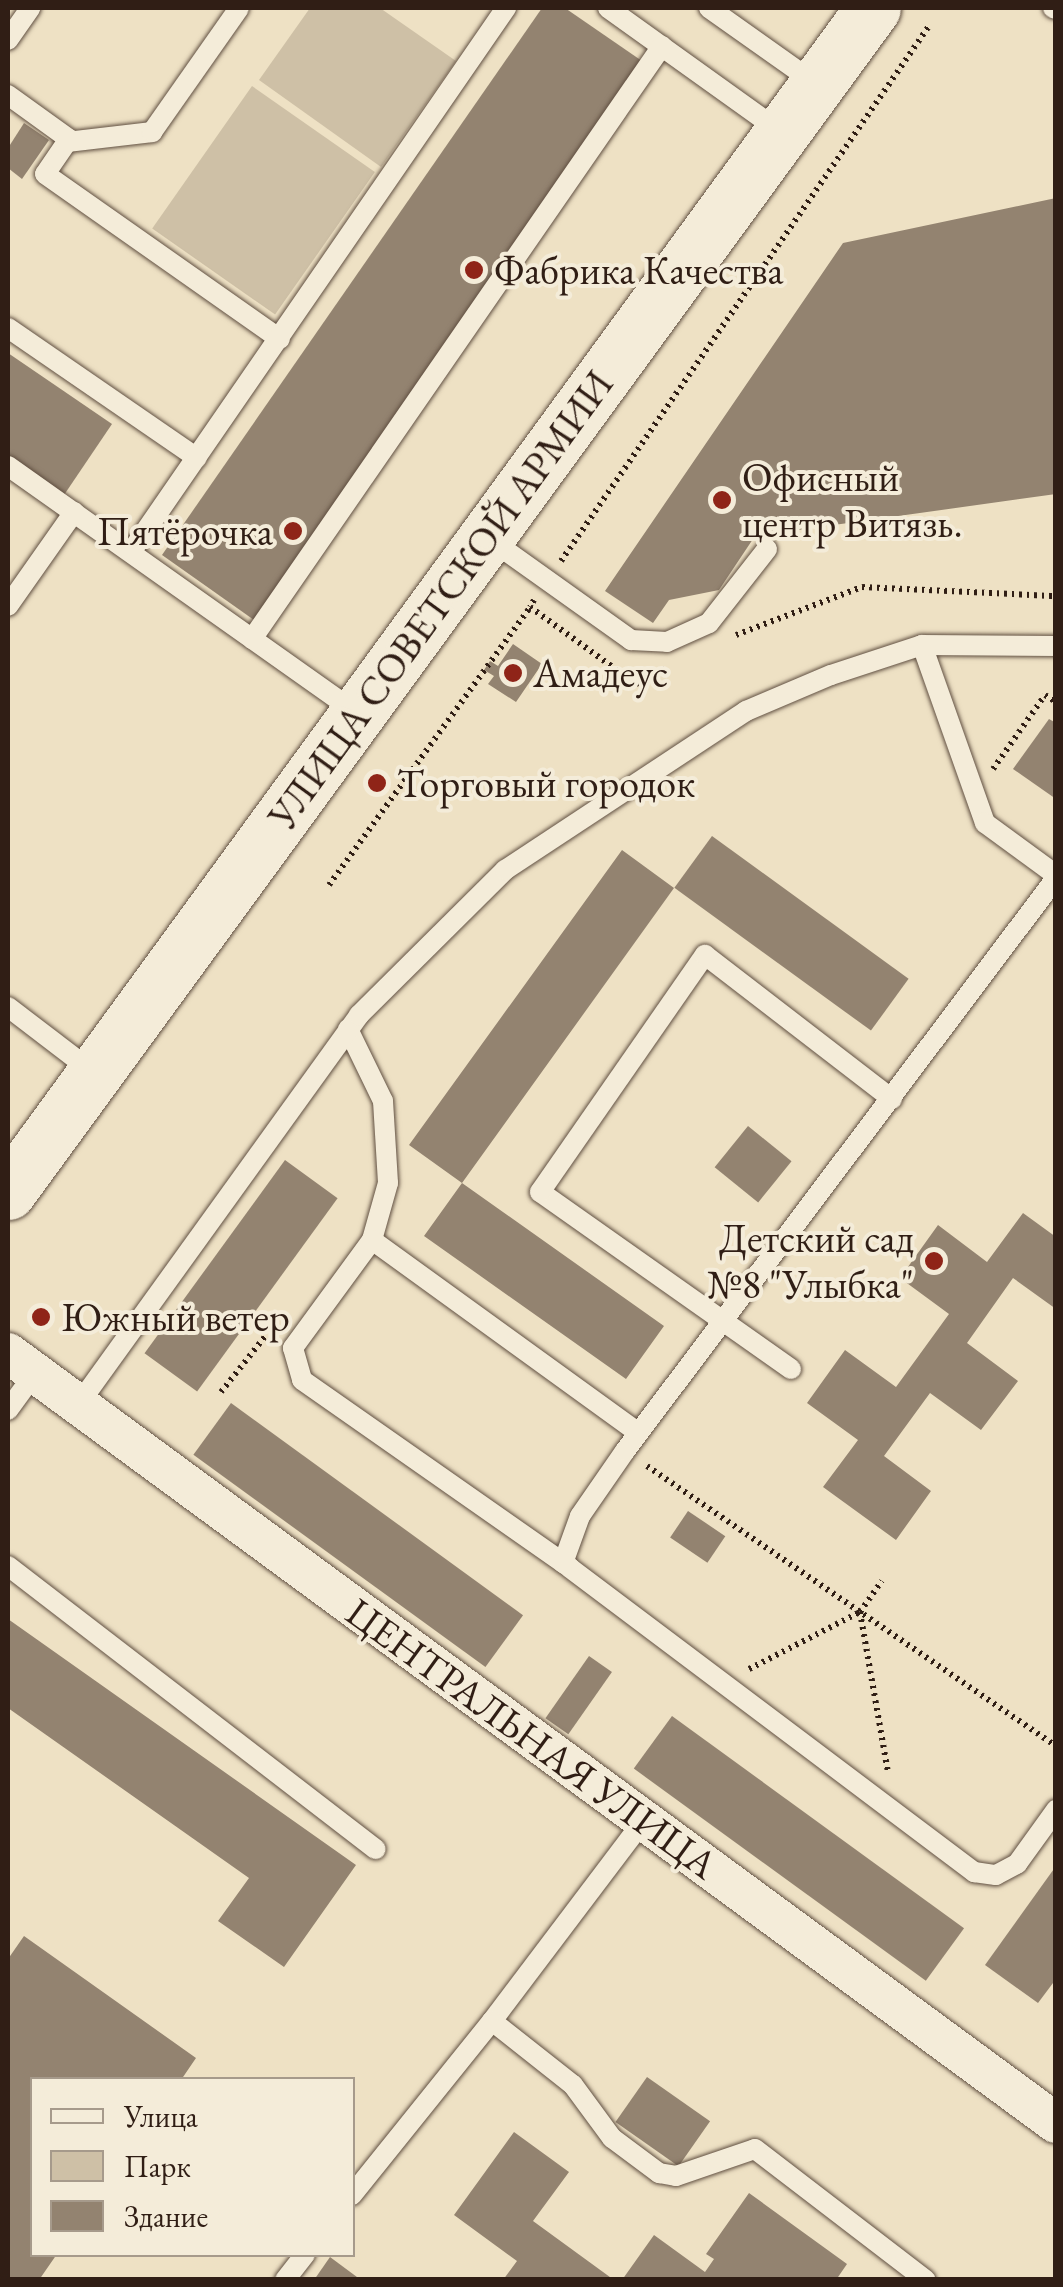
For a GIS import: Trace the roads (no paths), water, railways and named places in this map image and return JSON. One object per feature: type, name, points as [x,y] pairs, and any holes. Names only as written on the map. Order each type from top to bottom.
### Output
[{"type":"main road","name":"УЛИЦА СОВЕТСКОЙ АРМИИ","points":[[8,1192],[873,8]]},
{"type":"street","name":"ЦЕНТРАЛЬНАЯ УЛИЦА","points":[[21,1363],[1056,2123]]},
{"type":"lane","points":[[8,40],[30,8]]},
{"type":"lane","points":[[8,95],[67,142],[152,132],[239,8]]},
{"type":"lane","points":[[131,552],[506,8]]},
{"type":"lane","points":[[608,8],[782,132]]},
{"type":"lane","points":[[709,8],[817,84]]},
{"type":"lane","points":[[252,639],[662,46]]},
{"type":"lane","points":[[67,142],[45,174],[280,339]]},
{"type":"lane","points":[[8,328],[197,458]]},
{"type":"lane","points":[[8,466],[357,714]]},
{"type":"lane","points":[[8,606],[74,512]]},
{"type":"lane","points":[[486,537],[630,640],[667,642],[709,622],[767,549]]},
{"type":"lane","points":[[78,1405],[348,1029],[505,870],[746,711],[922,645],[1056,646]]},
{"type":"lane","points":[[562,1562],[580,1516],[625,1452],[1056,877],[984,823],[922,645]]},
{"type":"lane","points":[[791,1369],[721,1324],[540,1192],[705,955],[892,1099]]},
{"type":"lane","points":[[8,1007],[94,1073]]},
{"type":"lane","points":[[348,1029],[383,1102],[388,1184],[372,1240],[293,1348],[292,1366],[302,1380],[562,1562],[974,1872],[996,1874],[1017,1864],[1056,1810]]},
{"type":"lane","points":[[372,1240],[639,1433]]},
{"type":"lane","points":[[8,1410],[21,1363]]},
{"type":"lane","points":[[8,1566],[376,1849]]},
{"type":"lane","points":[[355,2192],[492,2021],[644,1820]]},
{"type":"lane","points":[[492,2021],[573,2085],[612,2138],[659,2172],[676,2176],[755,2149],[926,2280]]},
{"type":"lane","points":[[285,2280],[303,2257]]},
{"type":"place","name":"Фабрика Качества","points":[[474,270]]},
{"type":"place","name":"Офисный центр Витязь.","points":[[722,500]]},
{"type":"place","name":"Пятёрочка","points":[[293,531]]},
{"type":"place","name":"Амадеус","points":[[513,673]]},
{"type":"place","name":"Торговый городок","points":[[377,783]]},
{"type":"place","name":"Детский сад №8 \"Улыбка\"","points":[[934,1261]]},
{"type":"place","name":"Южный ветер","points":[[41,1317]]}]
